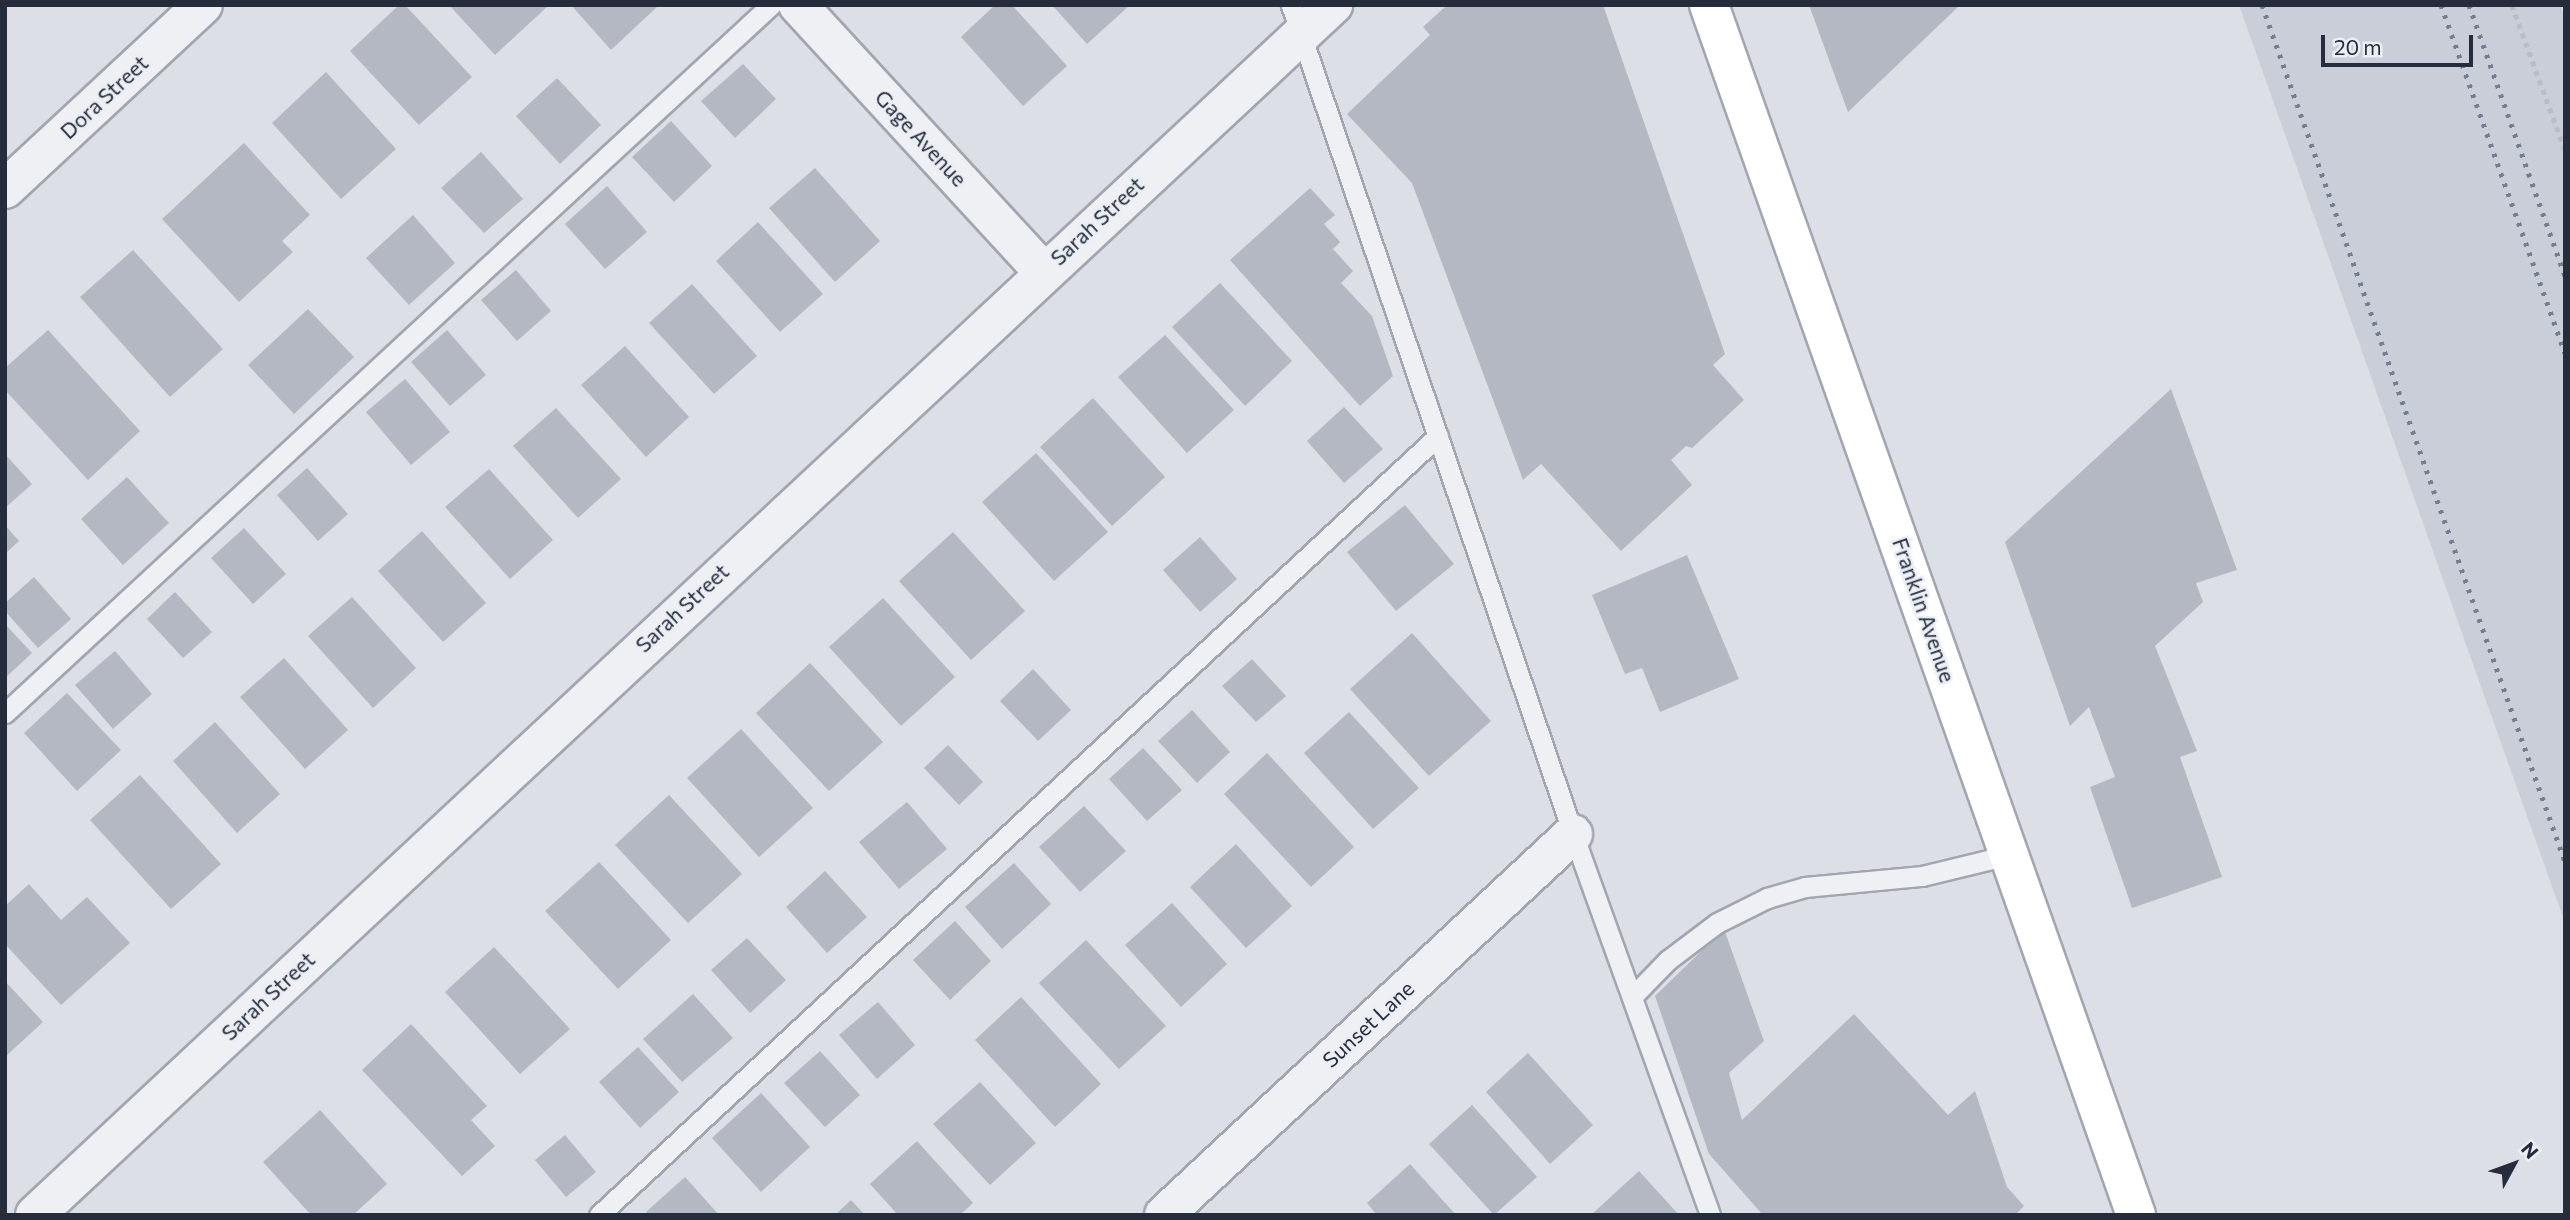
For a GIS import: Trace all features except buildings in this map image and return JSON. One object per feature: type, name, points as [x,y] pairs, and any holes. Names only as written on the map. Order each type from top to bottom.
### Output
[{"type":"main road","name":"Franklin Avenue","points":[[1709,5],[2136,1215]]},
{"type":"street","name":"Dora Street","points":[[5,189],[203,5]]},
{"type":"street","name":"Gage Avenue","points":[[799,5],[1043,271]]},
{"type":"street","name":"Sarah Street","points":[[35,1215],[1043,271],[1296,20],[1333,5]]},
{"type":"street","name":"Sunset Lane","points":[[1164,1215],[1573,834]]},
{"type":"lane","points":[[5,713],[771,5]]},
{"type":"lane","points":[[1296,20],[1573,834],[1710,1215]]},
{"type":"lane","points":[[599,1215],[1438,436]]},
{"type":"lane","points":[[1632,997],[1668,960],[1717,923],[1768,898],[1805,887],[1922,876],[2010,855]]},
{"type":"path","points":[[2512,5],[2565,150]]},
{"type":"shaded area","points":[[2239,5],[2560,5],[2565,18],[2565,923]]},
{"type":"railway","points":[[2262,5],[2565,862]]},
{"type":"railway","points":[[2441,5],[2565,353]]},
{"type":"railway","points":[[2469,5],[2565,276]]}]
